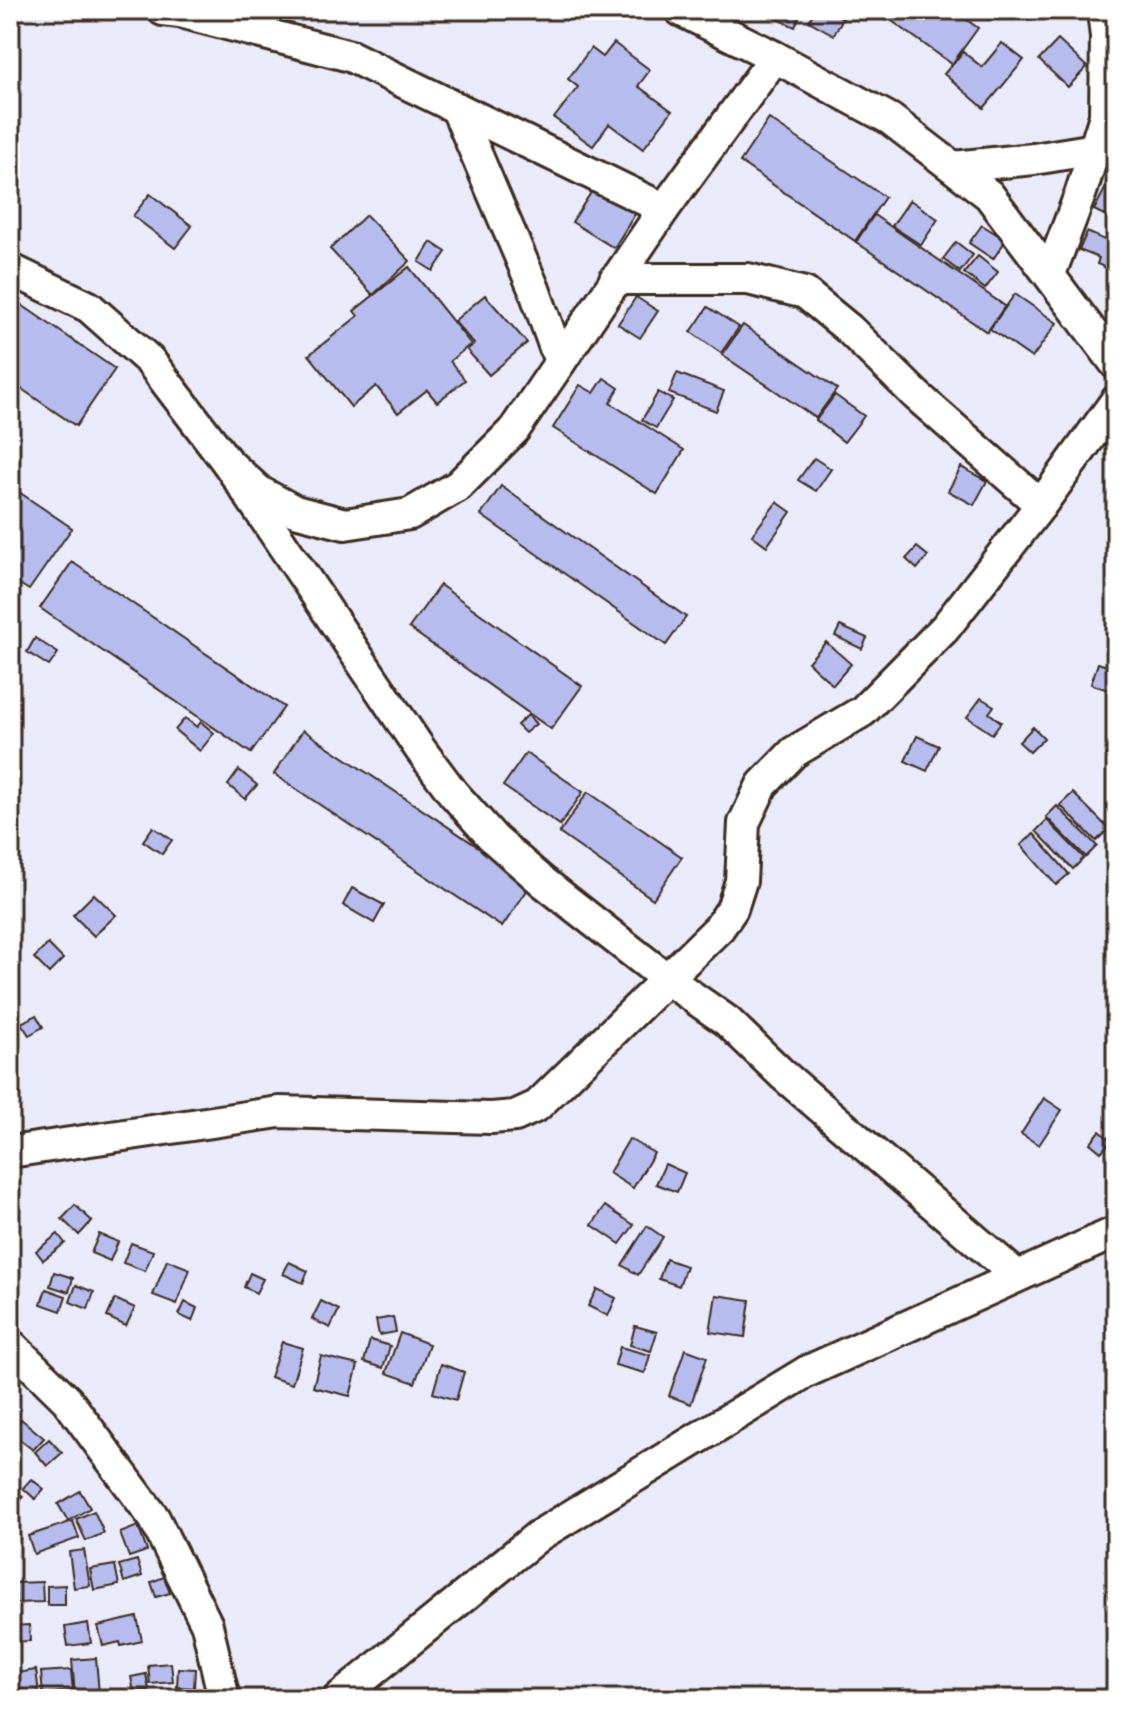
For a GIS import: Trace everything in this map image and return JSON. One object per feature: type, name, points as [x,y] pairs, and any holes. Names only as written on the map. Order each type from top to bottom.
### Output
[{"type":"street","points":[[163,10],[350,56],[664,209]]},
{"type":"street","points":[[680,10],[890,119],[989,195],[1116,364]]},
{"type":"street","points":[[1050,274],[1095,149],[1111,118],[1103,10]]},
{"type":"street","points":[[227,462],[260,492],[295,511],[345,524],[410,514],[458,486],[514,430],[615,279],[775,57]]},
{"type":"street","points":[[457,109],[534,289],[560,362]]},
{"type":"street","points":[[953,167],[1095,149]]},
{"type":"street","points":[[10,269],[89,307],[150,361],[227,462],[420,749],[453,793],[494,839],[542,881],[667,979],[727,1021],[782,1074],[1017,1276]]},
{"type":"street","points":[[615,279],[748,279],[805,293],[849,329],[916,395],[1041,505]]},
{"type":"street","points":[[10,1152],[279,1112],[491,1118],[515,1116],[537,1106],[719,928],[732,909],[741,881],[744,823],[762,785],[794,752],[863,711],[945,628],[1041,505],[1116,401]]},
{"type":"street","points":[[338,1699],[538,1536],[806,1372],[1116,1232]]},
{"type":"street","points":[[10,1344],[67,1400],[154,1518],[207,1625],[224,1699]]},
{"type":"building","points":[[776,10],[790,10],[800,15],[795,27],[773,17]]},
{"type":"building","points":[[815,10],[828,10],[843,18],[834,35],[809,21]]},
{"type":"building","points":[[900,10],[953,10],[978,28],[952,64],[892,21]]},
{"type":"building","points":[[1058,40],[1087,67],[1068,87],[1039,60]]},
{"type":"building","points":[[614,43],[650,70],[638,86],[672,111],[643,149],[609,124],[593,146],[554,118],[578,87],[568,79],[591,48],[603,57]]},
{"type":"building","points":[[1002,43],[1024,60],[984,108],[944,74],[963,52],[982,67]]},
{"type":"building","points":[[769,119],[885,197],[855,241],[740,162]]},
{"type":"building","points":[[1106,187],[1116,192],[1116,221],[1094,210]]},
{"type":"building","points":[[594,188],[635,214],[614,248],[572,222]]},
{"type":"building","points":[[150,194],[192,226],[175,248],[133,216]]},
{"type":"building","points":[[910,200],[938,219],[921,245],[892,226]]},
{"type":"building","points":[[366,215],[410,261],[373,295],[330,249]]},
{"type":"building","points":[[874,215],[1005,306],[987,332],[856,242]]},
{"type":"building","points":[[982,225],[1006,240],[993,259],[969,243]]},
{"type":"building","points":[[1087,232],[1116,245],[1116,272],[1097,264],[1099,258],[1079,250]]},
{"type":"building","points":[[431,242],[446,252],[433,271],[419,262]]},
{"type":"building","points":[[956,242],[973,255],[960,272],[943,259]]},
{"type":"building","points":[[978,256],[998,272],[985,289],[964,273]]},
{"type":"building","points":[[409,267],[471,344],[450,361],[465,380],[437,402],[427,390],[398,413],[376,386],[351,407],[309,355],[358,316],[354,311]]},
{"type":"building","points":[[1015,294],[1057,323],[1032,358],[990,329]]},
{"type":"building","points":[[485,295],[527,343],[489,375],[467,350],[474,344],[454,321]]},
{"type":"building","points":[[10,297],[115,369],[76,426],[10,381]]},
{"type":"building","points":[[636,297],[658,311],[640,338],[618,324]]},
{"type":"building","points":[[708,307],[739,327],[721,353],[691,332]]},
{"type":"building","points":[[743,325],[837,389],[816,418],[722,355]]},
{"type":"building","points":[[677,373],[724,391],[716,411],[669,393]]},
{"type":"building","points":[[604,378],[619,388],[610,403],[684,450],[657,494],[553,428],[580,385],[594,393]]},
{"type":"building","points":[[658,392],[673,400],[656,428],[642,420]]},
{"type":"building","points":[[835,395],[864,416],[844,442],[816,420]]},
{"type":"building","points":[[814,458],[831,469],[816,491],[798,480]]},
{"type":"building","points":[[961,467],[987,481],[974,505],[948,491]]},
{"type":"building","points":[[10,486],[72,528],[29,590],[10,578]]},
{"type":"building","points":[[501,486],[686,617],[666,645],[481,515]]},
{"type":"building","points":[[777,502],[791,512],[767,546],[752,535]]},
{"type":"building","points":[[917,547],[928,556],[917,569],[906,559]]},
{"type":"building","points":[[72,562],[284,707],[251,753],[40,608]]},
{"type":"building","points":[[440,585],[582,686],[551,729],[409,628]]},
{"type":"building","points":[[840,626],[867,638],[862,649],[835,636]]},
{"type":"building","points":[[35,638],[58,653],[49,666],[27,652]]},
{"type":"building","points":[[826,642],[851,664],[833,685],[808,662]]},
{"type":"building","points":[[1098,663],[1116,669],[1116,693],[1091,684]]},
{"type":"building","points":[[981,698],[994,706],[989,713],[1001,722],[992,734],[967,717]]},
{"type":"building","points":[[528,715],[536,724],[525,733],[517,725]]},
{"type":"building","points":[[185,718],[197,727],[201,722],[214,733],[200,751],[175,730]]},
{"type":"building","points":[[1033,727],[1044,738],[1030,752],[1019,742]]},
{"type":"building","points":[[303,730],[532,883],[502,927],[274,774]]},
{"type":"building","points":[[917,736],[939,746],[927,771],[905,761]]},
{"type":"building","points":[[526,753],[583,792],[560,825],[503,786]]},
{"type":"building","points":[[239,770],[257,785],[245,799],[228,785]]},
{"type":"building","points":[[588,792],[682,857],[653,899],[559,833]]},
{"type":"building","points":[[1073,793],[1109,829],[1096,841],[1060,805]]},
{"type":"building","points":[[1057,806],[1097,846],[1086,857],[1046,817]]},
{"type":"building","points":[[1047,820],[1084,858],[1073,869],[1036,831]]},
{"type":"building","points":[[153,827],[172,840],[162,854],[143,841]]},
{"type":"building","points":[[1034,834],[1069,874],[1056,885],[1021,845]]},
{"type":"building","points":[[352,888],[384,905],[374,923],[343,905]]},
{"type":"building","points":[[94,894],[116,915],[94,936],[73,915]]},
{"type":"building","points":[[48,944],[63,959],[49,973],[34,958]]},
{"type":"building","points":[[36,1015],[43,1027],[29,1035],[21,1023]]},
{"type":"building","points":[[1044,1098],[1062,1110],[1039,1145],[1021,1134]]},
{"type":"building","points":[[1100,1131],[1111,1141],[1101,1152],[1090,1143]]},
{"type":"building","points":[[629,1139],[654,1153],[633,1188],[609,1173]]},
{"type":"building","points":[[665,1164],[685,1173],[677,1192],[656,1184]]},
{"type":"building","points":[[75,1205],[92,1221],[79,1235],[62,1219]]},
{"type":"building","points":[[605,1206],[634,1225],[620,1244],[592,1225]]},
{"type":"building","points":[[647,1226],[663,1237],[638,1275],[622,1265]]},
{"type":"building","points":[[58,1234],[65,1243],[43,1260],[36,1251]]},
{"type":"building","points":[[99,1234],[118,1242],[110,1261],[91,1253]]},
{"type":"building","points":[[131,1243],[153,1251],[145,1271],[123,1263]]},
{"type":"building","points":[[666,1259],[686,1266],[679,1286],[659,1279]]},
{"type":"building","points":[[167,1260],[190,1269],[177,1304],[153,1295]]},
{"type":"building","points":[[289,1262],[308,1271],[303,1283],[283,1274]]},
{"type":"building","points":[[54,1272],[73,1278],[69,1292],[50,1286]]},
{"type":"building","points":[[250,1273],[263,1279],[256,1293],[244,1287]]},
{"type":"building","points":[[76,1285],[94,1292],[88,1309],[70,1302]]},
{"type":"building","points":[[46,1289],[66,1296],[61,1311],[41,1304]]},
{"type":"building","points":[[597,1289],[616,1298],[608,1316],[588,1306]]},
{"type":"building","points":[[716,1295],[750,1300],[745,1337],[710,1332]]},
{"type":"building","points":[[115,1299],[135,1308],[126,1326],[107,1317]]},
{"type":"building","points":[[321,1301],[339,1310],[330,1328],[312,1319]]},
{"type":"building","points":[[185,1302],[197,1308],[192,1321],[179,1315]]},
{"type":"building","points":[[393,1317],[396,1332],[379,1335],[376,1320]]},
{"type":"building","points":[[635,1326],[657,1332],[651,1351],[630,1345]]},
{"type":"building","points":[[400,1333],[429,1344],[415,1383],[386,1373]]},
{"type":"building","points":[[370,1340],[390,1346],[383,1368],[364,1362]]},
{"type":"building","points":[[282,1342],[303,1348],[292,1384],[270,1377]]},
{"type":"building","points":[[620,1347],[650,1355],[645,1373],[615,1365]]},
{"type":"building","points":[[685,1349],[707,1357],[691,1404],[669,1396]]},
{"type":"building","points":[[321,1356],[358,1365],[350,1396],[313,1387]]},
{"type":"building","points":[[441,1364],[464,1372],[456,1400],[433,1393]]},
{"type":"building","points":[[21,1419],[44,1438],[33,1450],[10,1432]]},
{"type":"building","points":[[49,1439],[62,1453],[47,1466],[35,1452]]},
{"type":"building","points":[[31,1479],[44,1489],[35,1499],[23,1488]]},
{"type":"building","points":[[10,1490],[23,1496],[14,1516],[10,1514]]},
{"type":"building","points":[[80,1491],[90,1508],[68,1521],[58,1504]]},
{"type":"building","points":[[94,1511],[104,1533],[86,1541],[76,1519]]},
{"type":"building","points":[[73,1521],[79,1538],[34,1554],[28,1536]]},
{"type":"building","points":[[138,1526],[147,1551],[129,1557],[120,1533]]},
{"type":"building","points":[[84,1550],[90,1586],[74,1588],[69,1552]]},
{"type":"building","points":[[137,1560],[142,1576],[124,1582],[119,1565]]},
{"type":"building","points":[[115,1565],[119,1585],[94,1590],[90,1569]]},
{"type":"building","points":[[164,1577],[170,1593],[156,1597],[151,1582]]},
{"type":"building","points":[[42,1582],[43,1602],[16,1603],[15,1583]]},
{"type":"building","points":[[65,1585],[65,1605],[47,1605],[47,1586]]},
{"type":"building","points":[[137,1617],[142,1641],[103,1646],[98,1626]]},
{"type":"building","points":[[88,1623],[91,1643],[68,1646],[65,1627]]},
{"type":"building","points":[[29,1625],[30,1641],[10,1642],[10,1626]]},
{"type":"building","points":[[96,1658],[99,1694],[75,1696],[72,1660]]},
{"type":"building","points":[[171,1663],[173,1682],[150,1684],[148,1665]]},
{"type":"building","points":[[178,1668],[195,1669],[194,1688],[177,1687]]},
{"type":"building","points":[[36,1670],[39,1693],[33,1694],[33,1697],[10,1699],[10,1674]]},
{"type":"building","points":[[71,1670],[73,1691],[43,1694],[41,1672]]},
{"type":"building","points":[[146,1674],[149,1690],[134,1692],[131,1677]]}]
